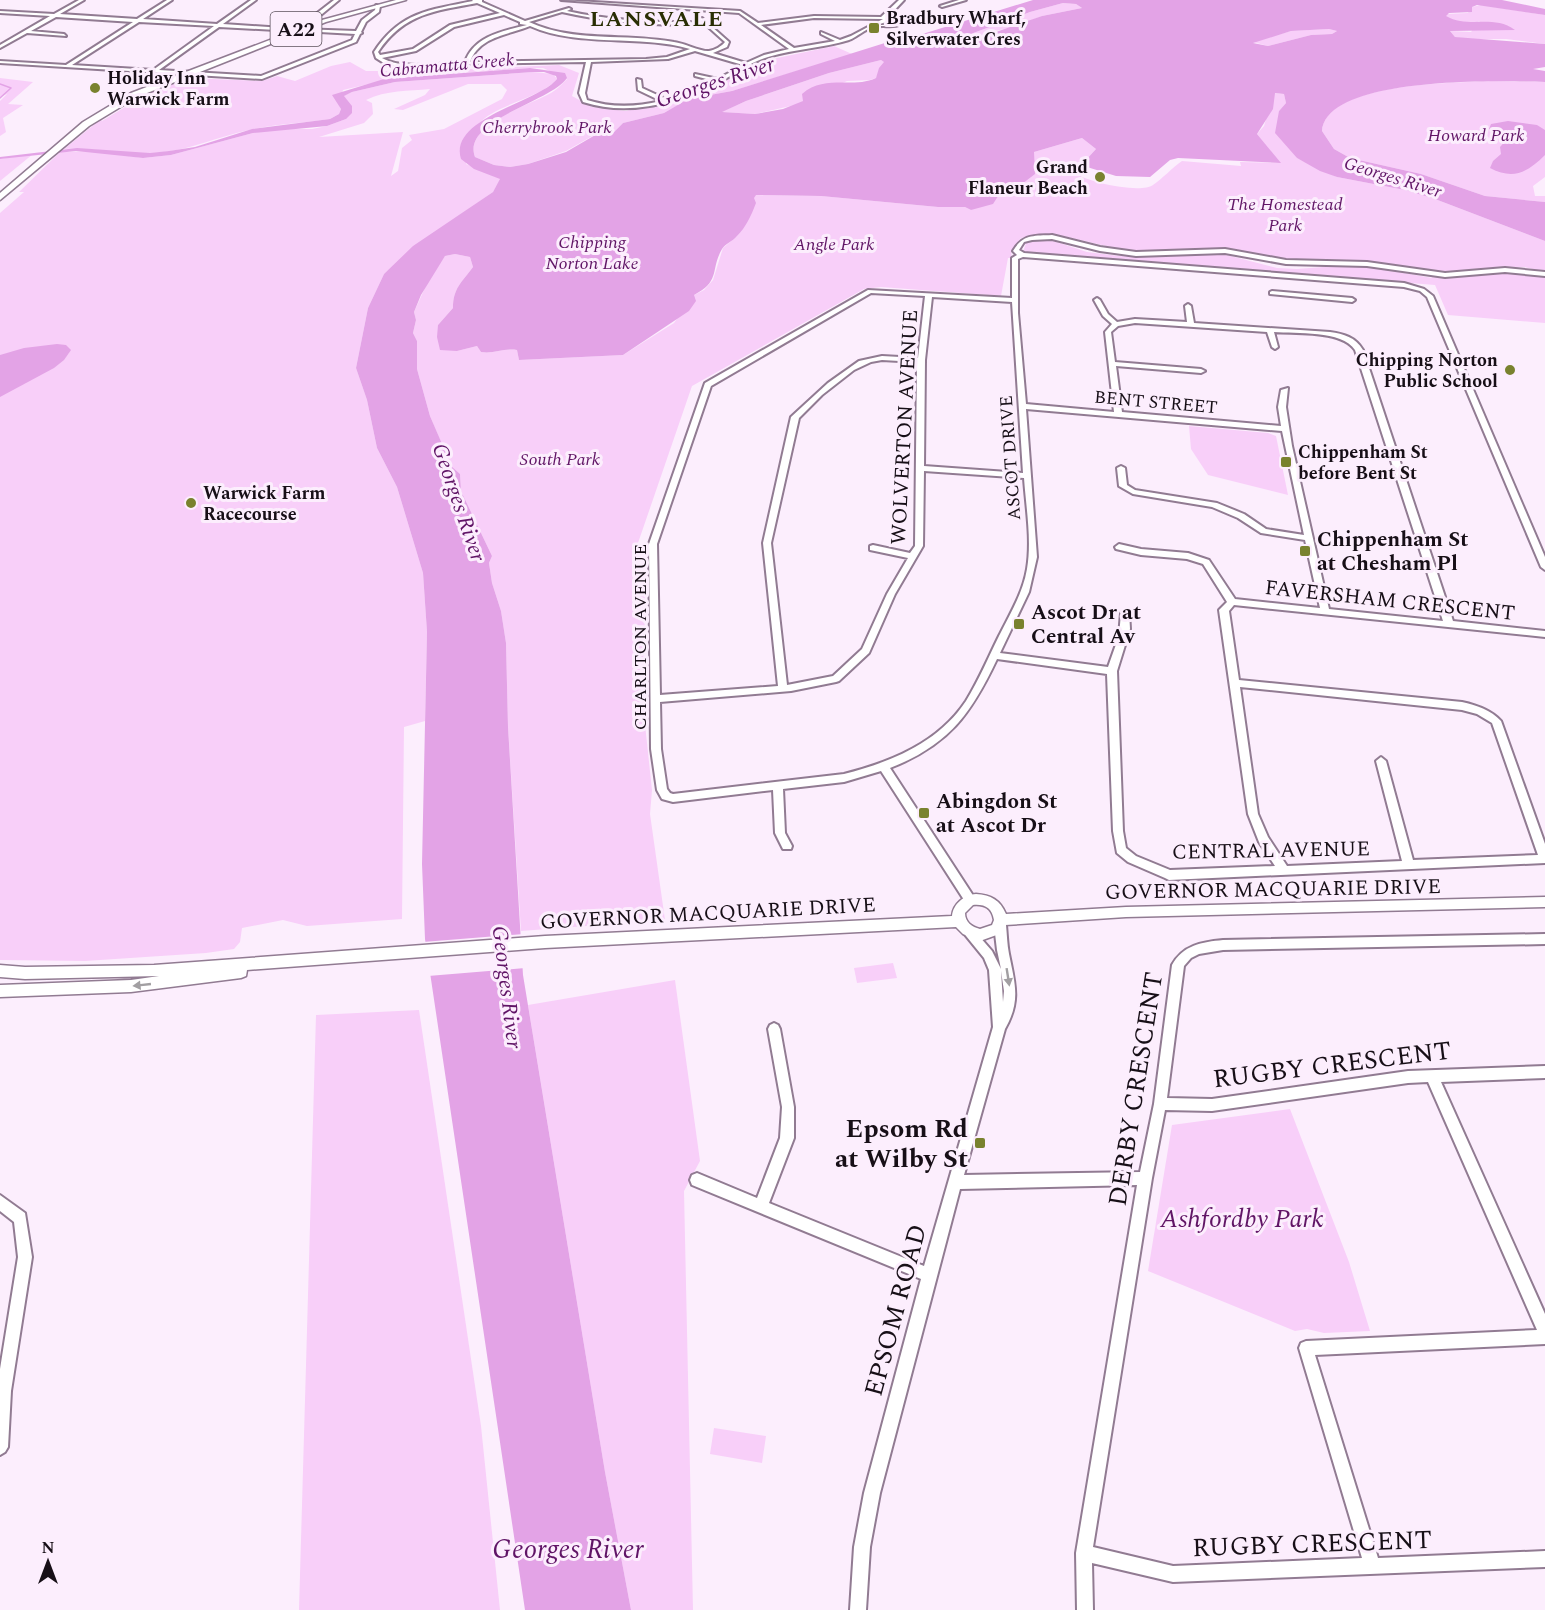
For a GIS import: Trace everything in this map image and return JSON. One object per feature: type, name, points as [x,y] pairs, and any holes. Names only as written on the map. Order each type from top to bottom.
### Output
[{"type":"highway","name":"A22","points":[[58,144],[113,106],[134,95],[334,15],[392,0]]},
{"type":"highway","name":"A22","points":[[0,197],[80,122],[108,104],[178,73],[298,30],[340,16],[403,0]]},
{"type":"highway","name":"A22","points":[[0,189],[38,161]]},
{"type":"main road","points":[[970,900],[989,902],[998,909],[1001,923],[987,934],[964,926],[959,911],[970,900]]},
{"type":"main road","name":"GOVERNOR MACQUARIE DRIVE","points":[[1001,923],[1024,917],[1148,912],[1545,902]]},
{"type":"main road","name":"GOVERNOR MACQUARIE DRIVE","points":[[0,971],[25,973],[154,971],[545,942],[964,926]]},
{"type":"main road","name":"GOVERNOR MACQUARIE DRIVE","points":[[0,991],[131,986],[315,960]]},
{"type":"street","points":[[0,47],[82,0]]},
{"type":"street","points":[[66,66],[170,0]]},
{"type":"street","points":[[153,72],[254,0]]},
{"type":"street","points":[[280,29],[314,18],[337,0]]},
{"type":"street","points":[[563,0],[740,12],[793,50]]},
{"type":"street","points":[[589,61],[582,93],[585,101],[619,109],[647,106],[718,80],[746,64],[859,34],[874,26],[902,0]]},
{"type":"street","points":[[942,6],[964,0]]},
{"type":"street","points":[[493,2],[480,1],[416,15],[403,21],[376,52],[378,57],[390,64],[405,66],[654,60],[696,49]]},
{"type":"street","points":[[480,1],[528,26],[584,38],[664,42],[746,64]]},
{"type":"street","points":[[522,23],[592,2]]},
{"type":"street","points":[[0,62],[262,78],[351,42],[360,33],[364,21],[377,10],[378,6]]},
{"type":"street","points":[[704,8],[700,14],[705,23],[727,42],[725,46],[709,53]]},
{"type":"street","points":[[406,11],[416,15]]},
{"type":"street","points":[[562,11],[598,19],[633,23],[705,23]]},
{"type":"street","points":[[0,12],[360,33]]},
{"type":"street","points":[[790,13],[794,18]]},
{"type":"street","points":[[378,57],[414,50],[452,26],[503,14]]},
{"type":"street","points":[[756,24],[794,18],[836,16],[906,21],[893,26],[874,26]]},
{"type":"street","points":[[467,63],[470,52],[487,39],[528,26]]},
{"type":"street","points":[[26,32],[64,35]]},
{"type":"street","points":[[823,33],[839,41]]},
{"type":"street","points":[[529,62],[532,51]]},
{"type":"street","points":[[696,75],[718,80]]},
{"type":"street","points":[[639,80],[640,89],[664,100]]},
{"type":"street","points":[[1545,274],[1505,270],[1445,275],[1367,264],[1286,262],[1213,250],[1136,254],[1046,237],[1022,241],[1016,251],[1022,255],[1302,276],[1404,285],[1422,290],[1430,296],[1545,567]]},
{"type":"street","name":"ASCOT DRIVE","points":[[666,796],[673,798],[844,778],[884,767],[921,748],[952,726],[968,706],[1022,599],[1032,569],[1028,476],[1014,300],[1015,258],[1022,255]]},
{"type":"street","points":[[1302,276],[1306,296]]},
{"type":"street","name":"CHARLTON AVENUE","points":[[666,796],[662,790],[656,749],[653,544],[708,385],[870,291],[929,294]]},
{"type":"street","points":[[1272,293],[1352,300]]},
{"type":"street","points":[[929,294],[1014,300]]},
{"type":"street","name":"WOLVERTON AVENUE","points":[[656,699],[783,688],[836,679],[866,651],[891,594],[919,546],[921,360],[929,294]]},
{"type":"street","points":[[1097,300],[1105,315],[1116,324]]},
{"type":"street","points":[[1188,306],[1191,325]]},
{"type":"street","points":[[1118,414],[1114,364],[1108,332],[1116,324],[1136,321],[1330,334],[1350,340],[1359,350],[1449,624]]},
{"type":"street","points":[[1270,331],[1275,347]]},
{"type":"street","points":[[1350,340],[1361,335]]},
{"type":"street","points":[[783,688],[767,543],[795,417],[804,407],[858,364],[880,358],[921,360]]},
{"type":"street","points":[[1114,364],[1201,371]]},
{"type":"street","points":[[1285,390],[1282,407],[1325,611]]},
{"type":"street","name":"BENT STREET","points":[[1022,406],[1286,429]]},
{"type":"street","points":[[920,468],[1028,476]]},
{"type":"street","points":[[1121,468],[1123,486],[1132,492],[1214,505],[1241,516],[1264,531],[1308,538]]},
{"type":"street","points":[[1119,547],[1141,552],[1188,556],[1206,562],[1232,602],[1224,610],[1253,814],[1263,838],[1284,870]]},
{"type":"street","points":[[873,548],[914,557]]},
{"type":"street","name":"FAVERSHAM CRESCENT","points":[[1232,602],[1545,634]]},
{"type":"street","points":[[994,655],[1112,670],[1117,651],[1127,629],[1126,613]]},
{"type":"street","name":"CENTRAL AVENUE","points":[[1112,670],[1121,850],[1132,859],[1169,874],[1545,859]]},
{"type":"street","points":[[1235,683],[1462,706],[1474,708],[1491,717],[1496,721],[1545,859]]},
{"type":"street","points":[[1381,761],[1409,866]]},
{"type":"street","points":[[884,767],[970,900]]},
{"type":"street","points":[[778,785],[780,833],[787,846]]},
{"type":"street","name":"EPSOM ROAD","points":[[858,1610],[862,1546],[872,1493],[929,1275],[999,1027],[1007,1015],[1010,987],[1003,952],[1001,923]]},
{"type":"street","name":"EPSOM ROAD","points":[[964,926],[988,956],[995,970],[999,1027]]},
{"type":"street","name":"DERBY CRESCENT","points":[[1085,1610],[1083,1553],[1145,1178],[1160,1104],[1178,965],[1191,950],[1223,945],[1545,939]]},
{"type":"street","points":[[761,1205],[787,1138],[788,1107],[774,1029]]},
{"type":"street","name":"RUGBY CRESCENT","points":[[1160,1104],[1212,1105],[1408,1077],[1545,1072]]},
{"type":"street","points":[[1432,1076],[1545,1331]]},
{"type":"street","points":[[956,1182],[1145,1178]]},
{"type":"street","points":[[697,1180],[929,1275]]},
{"type":"street","points":[[0,1202],[20,1218],[25,1257],[4,1391],[0,1447]]},
{"type":"street","points":[[1372,1566],[1306,1348],[1545,1337]]},
{"type":"street","name":"RUGBY CRESCENT","points":[[1083,1553],[1173,1574],[1545,1559]]},
{"type":"green space","points":[[1063,3],[1076,4],[1082,8],[1042,16],[1014,27],[995,31],[976,46],[949,42],[1030,12]]},
{"type":"green space","points":[[1481,5],[1545,15],[1545,44],[1506,39],[1455,37],[1450,31],[1471,32],[1480,21],[1463,23],[1446,17],[1446,14],[1468,13],[1472,7]]},
{"type":"green space","points":[[1329,29],[1337,31],[1332,34],[1311,35],[1268,46],[1253,42],[1291,31]]},
{"type":"green space","name":"Cherrybrook Park","points":[[834,46],[852,54],[732,91],[689,99],[664,113],[623,123],[614,132],[596,134],[566,151],[528,164],[510,167],[494,165],[475,157],[474,146],[479,135],[500,118],[552,92],[567,79],[543,68],[395,78],[343,90],[339,114],[330,119],[259,128],[164,152],[64,149],[101,119],[102,121],[145,95],[188,78],[262,81],[277,76],[295,81],[331,66],[350,62],[366,71],[424,71],[559,65],[579,73],[572,96],[592,107],[626,111],[698,92],[763,61]]},
{"type":"green space","points":[[881,60],[885,62],[876,78],[847,81],[795,105],[755,114],[721,112],[746,101],[829,73]]},
{"type":"green space","name":"Warwick Farm Racecourse","points":[[533,72],[553,74],[557,79],[541,91],[495,112],[479,124],[466,164],[501,179],[493,192],[434,233],[384,274],[368,308],[356,368],[367,400],[377,448],[397,487],[423,573],[427,632],[425,721],[404,727],[402,919],[307,926],[283,920],[242,928],[240,942],[234,949],[206,953],[85,961],[0,960],[0,213],[24,192],[19,192],[60,152],[92,151],[143,158],[171,155],[253,133],[327,126],[346,119],[347,100],[343,96],[395,82]],"holes":[[[468,84],[501,84],[507,90],[502,99],[444,129],[409,135],[412,140],[402,148],[398,171],[391,176],[403,132],[319,137],[364,123],[373,114],[372,103],[366,100],[381,94],[430,89],[425,95],[394,109],[403,110]]]},
{"type":"green space","points":[[0,78],[33,82],[8,104],[23,105],[3,118],[6,132],[0,136],[0,101],[7,94],[0,97]]},
{"type":"green space","name":"Howard Park","points":[[1491,81],[1545,82],[1545,177],[1533,186],[1535,196],[1545,196],[1545,202],[1485,196],[1421,174],[1350,158],[1334,149],[1322,131],[1329,115],[1345,103],[1367,94],[1422,85]]},
{"type":"green space","name":"South Park","points":[[1274,93],[1284,94],[1286,103],[1279,111],[1297,158],[1337,177],[1405,190],[1435,199],[1545,241],[1545,272],[1524,267],[1438,272],[1364,261],[1301,261],[1222,249],[1128,251],[1058,235],[1041,234],[1021,238],[1011,251],[1012,258],[1008,258],[1001,296],[881,287],[864,289],[692,386],[638,543],[637,580],[645,580],[644,715],[652,790],[650,814],[665,920],[521,931],[508,727],[506,643],[501,611],[492,583],[489,563],[492,556],[461,491],[460,474],[452,468],[430,416],[417,369],[417,341],[413,333],[416,320],[414,312],[429,279],[445,256],[455,254],[470,257],[473,267],[456,290],[453,308],[438,325],[457,351],[477,346],[481,352],[517,350],[519,360],[623,355],[674,323],[694,295],[704,290],[713,280],[723,248],[737,236],[755,195],[821,196],[938,207],[965,207],[971,210],[1002,190],[1018,187],[1034,152],[1082,138],[1096,149],[1085,161],[1087,167],[1078,166],[1075,173],[1102,183],[1126,188],[1153,185],[1182,161],[1241,166],[1240,162],[1280,163],[1257,134],[1264,126]]},
{"type":"green space","points":[[33,154],[0,181],[0,159]]},
{"type":"green space","points":[[1038,239],[1054,241],[1087,252],[1120,256],[1223,254],[1277,268],[1371,267],[1432,278],[1431,275],[1505,271],[1545,276],[1545,323],[1448,315],[1435,285],[1023,252],[1026,243]]},
{"type":"green space","points":[[1189,426],[1268,433],[1276,436],[1288,495],[1208,475],[1191,449]]},
{"type":"green space","points":[[893,963],[897,978],[857,983],[854,968]]},
{"type":"green space","points":[[675,980],[700,1161],[684,1191],[693,1610],[631,1610],[605,1472],[528,1005]]},
{"type":"green space","points":[[419,1010],[481,1426],[500,1610],[299,1610],[316,1015]]},
{"type":"green space","name":"Ashfordby Park","points":[[1290,1109],[1349,1262],[1370,1331],[1324,1333],[1307,1329],[1295,1331],[1148,1271],[1172,1125]]},
{"type":"green space","points":[[714,1428],[766,1436],[762,1463],[710,1454]]},
{"type":"water","points":[[1033,0],[1502,0],[1545,9],[1545,15],[1477,5],[1472,7],[1472,12],[1449,13],[1446,16],[1455,20],[1498,23],[1515,30],[1450,31],[1455,37],[1545,44],[1545,67],[1533,69],[1545,71],[1545,82],[1457,82],[1384,91],[1353,100],[1331,113],[1322,131],[1334,149],[1350,158],[1421,174],[1485,196],[1545,202],[1545,241],[1435,199],[1405,190],[1337,177],[1320,171],[1297,158],[1275,133],[1279,111],[1286,103],[1284,94],[1275,93],[1273,109],[1257,134],[1281,163],[1178,158],[1170,160],[1150,177],[1116,176],[1087,167],[1085,161],[1096,149],[1082,138],[1034,152],[1035,174],[1018,187],[1002,190],[993,204],[971,210],[965,207],[938,207],[821,196],[756,195],[754,198],[756,203],[748,221],[737,236],[722,249],[712,280],[694,295],[696,301],[689,311],[623,355],[519,360],[517,350],[481,352],[477,346],[457,351],[440,350],[437,337],[438,325],[453,308],[456,290],[473,267],[470,257],[455,254],[445,256],[421,295],[414,312],[416,320],[413,333],[417,341],[417,369],[430,416],[452,467],[460,474],[461,491],[492,556],[489,563],[492,583],[501,611],[506,643],[508,727],[523,975],[605,1472],[631,1610],[525,1610],[425,939],[422,864],[427,632],[423,573],[397,487],[377,448],[367,400],[356,368],[368,308],[384,274],[413,246],[493,192],[500,179],[474,169],[461,159],[461,145],[468,132],[497,112],[547,87],[557,79],[556,76],[544,72],[533,72],[395,82],[344,96],[352,106],[352,113],[346,119],[327,126],[253,133],[171,155],[143,158],[76,151],[0,159],[0,157],[77,148],[150,153],[195,147],[252,129],[330,119],[339,114],[341,109],[332,95],[384,79],[530,68],[565,73],[567,78],[558,87],[494,122],[481,132],[474,144],[475,157],[494,165],[510,167],[566,152],[597,134],[614,132],[623,123],[664,113],[688,99],[732,91],[888,42],[890,37],[916,36]],"holes":[[[1063,3],[1076,4],[1082,8],[1042,16],[976,39],[976,46],[949,42],[1030,12]],[[1329,29],[1337,31],[1332,34],[1311,35],[1268,46],[1253,43],[1291,31]],[[881,60],[884,62],[876,78],[867,81],[820,85],[802,94],[803,101],[783,109],[755,114],[722,112],[746,101],[829,73]]]},
{"type":"water","points":[[1508,121],[1537,125],[1545,130],[1545,155],[1526,170],[1513,174],[1498,172],[1490,168],[1493,161],[1501,154],[1500,147],[1507,139],[1489,129],[1491,124]]},
{"type":"water","points":[[66,345],[71,350],[64,360],[54,368],[0,397],[0,355],[24,348]]},
{"type":"pier","points":[[524,934],[525,968],[428,976],[423,942]]},
{"type":"waterway","name":"Cabramatta Creek","points":[[0,84],[11,88],[0,98]]},
{"type":"place","name":"Bradbury Wharf, Silverwater Cres","points":[[874,28]]},
{"type":"place","name":"Holiday Inn Warwick Farm","points":[[95,88]]},
{"type":"place","name":"Grand Flaneur Beach","points":[[1100,177]]},
{"type":"place","name":"Chipping Norton Public School","points":[[1510,370]]},
{"type":"place","name":"Chippenham St before Bent St","points":[[1286,462]]},
{"type":"place","name":"Warwick Farm Racecourse","points":[[191,503]]},
{"type":"place","name":"Chippenham St at Chesham Pl","points":[[1305,551]]},
{"type":"place","name":"Ascot Dr at Central Av","points":[[1019,624]]},
{"type":"place","name":"Abingdon St at Ascot Dr","points":[[924,813]]},
{"type":"place","name":"Epsom Rd at Wilby St","points":[[980,1143]]},
{"type":"district","name":"LANSVALE","points":[[657,18]]},
{"type":"water label","name":"Georges River","points":[[715,81]]},
{"type":"water label","name":"Georges River","points":[[1393,177]]},
{"type":"water label","name":"Chipping Norton Lake","points":[[592,252]]},
{"type":"water label","name":"Georges River","points":[[460,502]]},
{"type":"water label","name":"Georges River","points":[[508,987]]},
{"type":"water label","name":"Georges River","points":[[568,1549]]},
{"type":"park label","name":"The Homestead Park","points":[[1285,214]]},
{"type":"park label","name":"Angle Park","points":[[834,244]]}]
